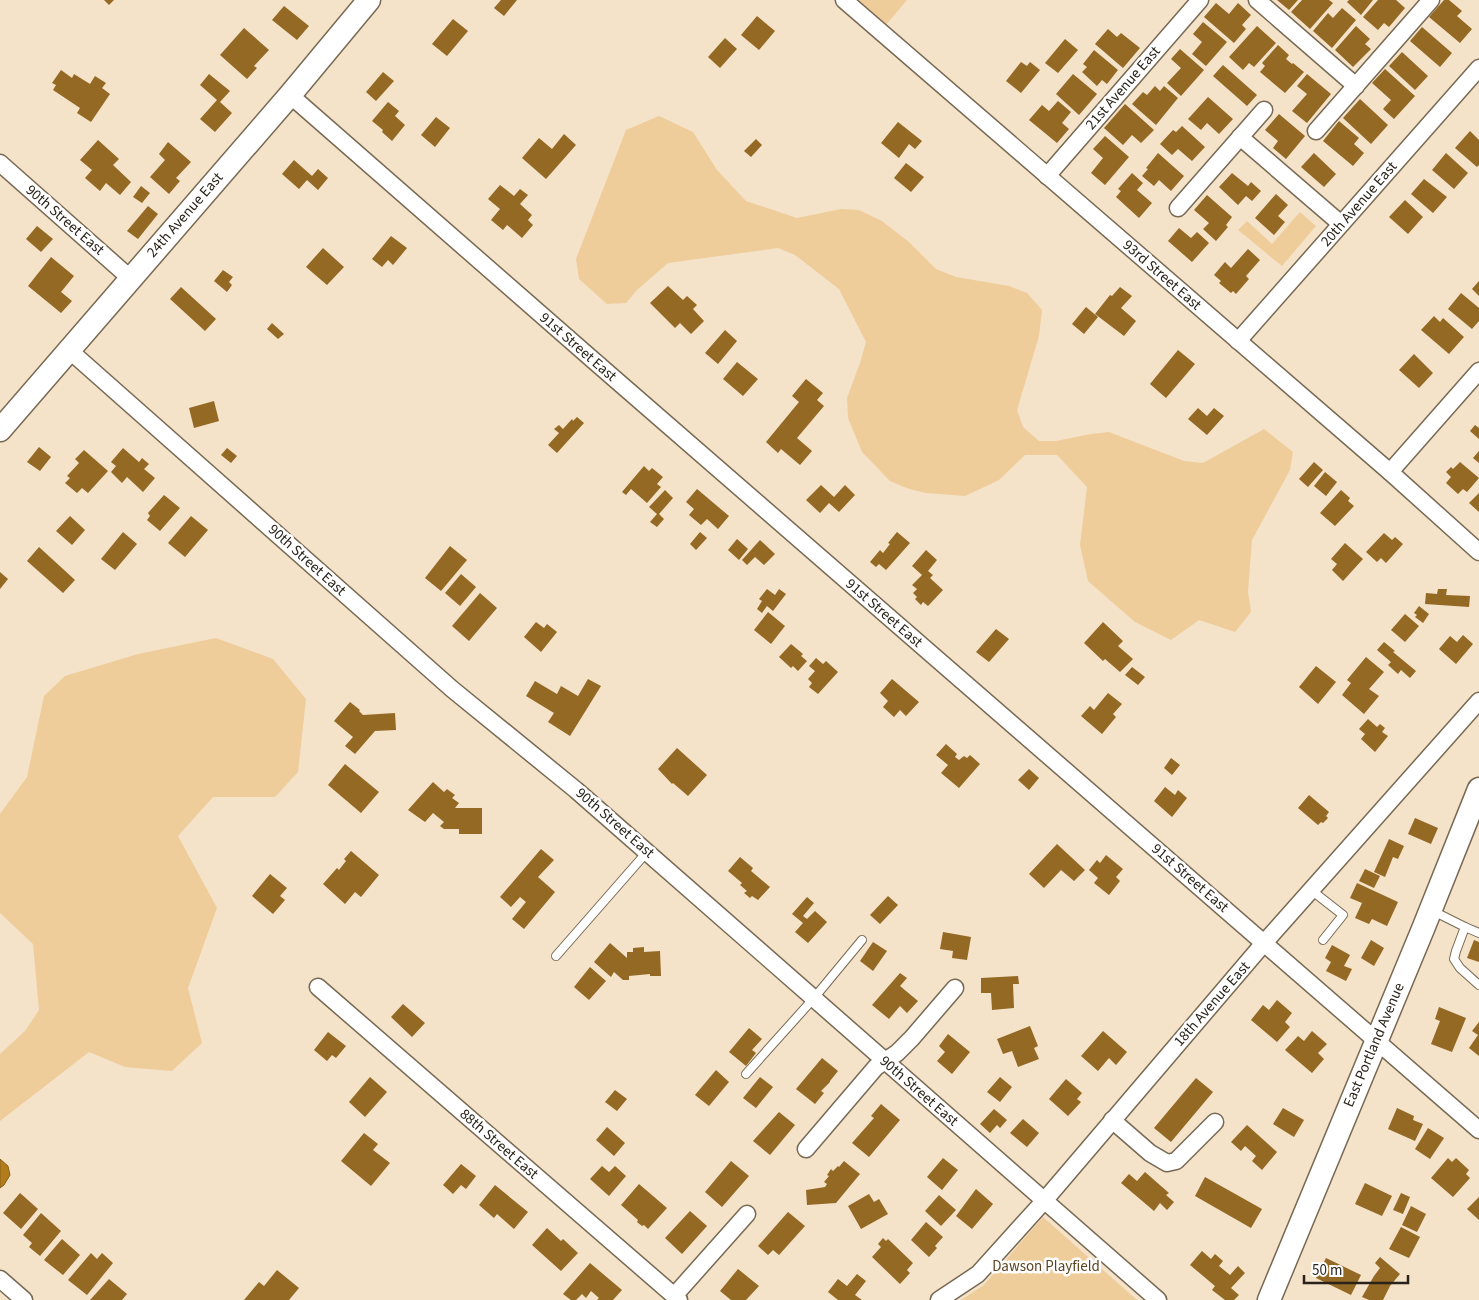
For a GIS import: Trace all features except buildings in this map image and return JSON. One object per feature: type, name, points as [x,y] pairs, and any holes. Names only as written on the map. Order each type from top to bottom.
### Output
[{"type":"street","name":"24th Avenue East","points":[[0,430],[290,95],[369,0]]},
{"type":"street","name":"93rd Street East","points":[[844,0],[1390,472],[1479,552]]},
{"type":"street","name":"21st Avenue East","points":[[1047,176],[1200,0]]},
{"type":"street","points":[[1257,0],[1356,86]]},
{"type":"street","points":[[1316,131],[1428,1]]},
{"type":"street","name":"20th Avenue East","points":[[1238,341],[1479,68]]},
{"type":"street","name":"91st Street East","points":[[290,95],[592,360],[1479,1130]]},
{"type":"street","points":[[1178,208],[1264,110]]},
{"type":"street","points":[[1240,136],[1341,224]]},
{"type":"street","name":"90th Street East","points":[[0,163],[130,278]]},
{"type":"street","name":"90th Street East","points":[[69,350],[452,689],[576,790],[648,852],[1158,1300]]},
{"type":"street","points":[[1390,472],[1479,371]]},
{"type":"street","name":"18th Avenue East","points":[[939,1300],[978,1274],[1044,1201],[1264,943],[1477,703]]},
{"type":"street","name":"East Portland Avenue","points":[[1268,1300],[1431,910],[1479,789]]},
{"type":"street","name":"88th Street East","points":[[318,987],[677,1298]]},
{"type":"street","points":[[806,1149],[876,1067],[886,1062],[912,1038],[955,988]]},
{"type":"street","points":[[1112,1120],[1150,1153],[1167,1163],[1176,1161],[1215,1122]]},
{"type":"street","points":[[677,1298],[747,1214]]},
{"type":"street","points":[[0,1279],[24,1300]]},
{"type":"lane","points":[[556,956],[648,852]]},
{"type":"lane","points":[[1311,890],[1343,915],[1323,940]]},
{"type":"lane","points":[[1431,910],[1479,933]]},
{"type":"lane","points":[[1465,927],[1454,959],[1460,968],[1479,985]]},
{"type":"lane","points":[[746,1074],[814,998],[862,940]]},
{"type":"green space","points":[[856,0],[907,0],[885,26]]},
{"type":"green space","points":[[659,116],[693,132],[717,170],[746,201],[797,218],[841,209],[859,210],[882,221],[910,243],[936,269],[956,277],[1009,286],[1027,293],[1042,310],[1039,336],[1017,410],[1023,427],[1039,441],[1056,441],[1109,432],[1184,461],[1203,463],[1264,429],[1293,452],[1290,470],[1252,540],[1248,592],[1251,612],[1235,632],[1199,620],[1171,640],[1135,622],[1088,581],[1080,545],[1087,487],[1057,455],[1025,455],[999,480],[965,496],[926,493],[909,489],[890,481],[862,452],[848,418],[847,398],[866,342],[839,289],[795,255],[778,248],[668,263],[637,290],[626,303],[607,304],[579,279],[576,259],[626,130]]},
{"type":"green space","points":[[1300,212],[1316,226],[1282,266],[1238,230],[1247,221],[1272,244]]},
{"type":"green space","points":[[216,638],[273,659],[306,699],[298,772],[275,797],[213,797],[178,836],[217,908],[188,988],[202,1043],[172,1071],[125,1067],[89,1052],[0,1121],[0,1054],[25,1031],[39,1010],[33,944],[0,913],[0,814],[27,777],[44,696],[65,676],[138,654]]},
{"type":"green space","name":"Dawson Playfield","points":[[1043,1217],[1137,1300],[961,1300],[984,1285]]},
{"type":"shaded area","points":[[0,1159],[8,1166],[10,1175],[0,1188]]}]
